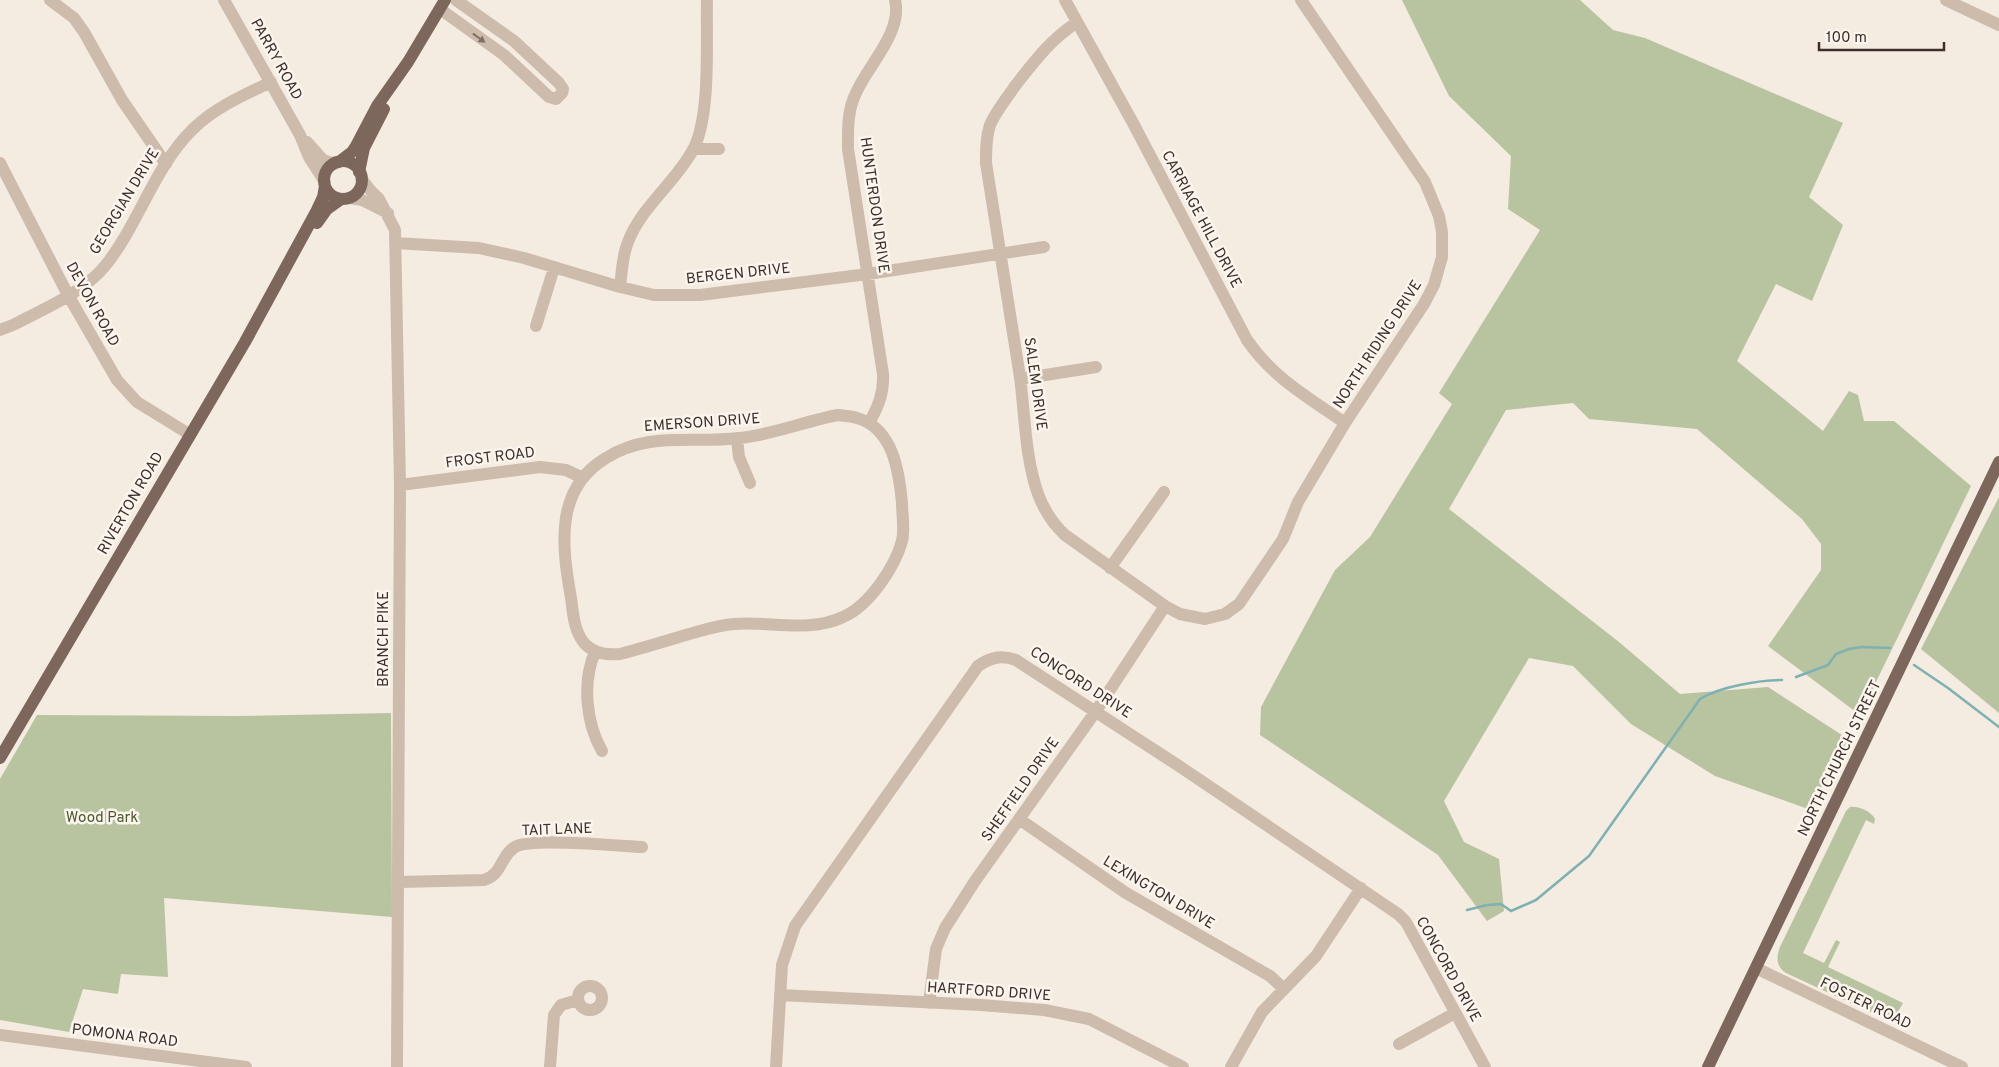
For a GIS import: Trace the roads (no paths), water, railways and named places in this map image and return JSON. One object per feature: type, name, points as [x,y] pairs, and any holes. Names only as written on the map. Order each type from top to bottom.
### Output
[{"type":"main road","points":[[408,62],[377,106],[352,152],[328,170],[325,184],[332,196],[346,198],[359,191],[364,148],[408,62],[442,5]]},
{"type":"main road","points":[[337,163],[351,164],[360,175]]},
{"type":"main road","name":"RIVERTON ROAD","points":[[0,758],[189,434],[245,342],[323,197],[325,184]]},
{"type":"main road","name":"RIVERTON ROAD","points":[[288,264],[327,209],[346,198]]},
{"type":"main road","name":"NORTH CHURCH STREET","points":[[1708,1067],[1999,462]]},
{"type":"street","points":[[50,0],[74,18],[84,32],[122,100],[166,164]]},
{"type":"street","name":"PARRY ROAD","points":[[224,0],[271,82],[300,135],[309,157],[325,184]]},
{"type":"street","points":[[442,5],[504,55],[550,97],[556,99],[559,97],[563,90],[559,83],[514,41],[456,0]]},
{"type":"street","points":[[620,287],[628,242],[636,226],[693,149],[699,134],[705,103],[708,0]]},
{"type":"street","name":"HUNTERDON DRIVE","points":[[869,423],[879,405],[884,388],[848,150],[848,119],[855,93],[893,29],[897,9],[895,0]]},
{"type":"street","name":"CARRIAGE HILL DRIVE","points":[[1065,0],[1076,23],[1133,123],[1247,340],[1277,376],[1345,423]]},
{"type":"street","name":"NORTH RIDING DRIVE","points":[[1259,574],[1283,539],[1298,502],[1345,423],[1434,286],[1442,257],[1442,232],[1425,182],[1301,0]]},
{"type":"street","points":[[1946,0],[1999,25]]},
{"type":"street","name":"SALEM DRIVE","points":[[1076,23],[1060,33],[1044,48],[990,124],[986,142],[986,163],[1020,379],[1032,470],[1037,492],[1044,511],[1056,527],[1110,568],[1165,606],[1190,618],[1216,618],[1225,614],[1238,604],[1259,574]]},
{"type":"street","name":"GEORGIAN DRIVE","points":[[0,330],[87,284],[105,266],[123,239],[174,150],[194,128],[218,110],[271,82]]},
{"type":"street","name":"PARRY ROAD","points":[[300,135],[323,160],[337,163]]},
{"type":"street","points":[[693,149],[720,149]]},
{"type":"street","name":"DEVON ROAD","points":[[0,162],[68,295],[117,380],[137,402],[189,434]]},
{"type":"street","name":"BRANCH PIKE","points":[[360,175],[388,213],[395,230],[400,485],[398,1067]]},
{"type":"street","points":[[346,198],[362,200],[388,213]]},
{"type":"street","name":"BERGEN DRIVE","points":[[395,243],[479,248],[654,295],[700,295],[868,274],[1044,247]]},
{"type":"street","points":[[536,326],[554,268]]},
{"type":"street","points":[[1020,379],[1096,367]]},
{"type":"street","name":"EMERSON DRIVE","points":[[596,652],[585,644],[576,628],[564,560],[564,523],[576,487],[604,458],[634,444],[658,440],[737,439],[765,434],[818,419],[838,416],[857,418],[869,423]]},
{"type":"street","points":[[602,751],[594,737],[588,703],[590,664],[596,652],[608,655],[620,654],[712,628],[733,624],[800,625],[823,623],[843,618],[860,607],[884,578],[895,560],[904,529],[900,484],[893,452],[882,433],[869,423]]},
{"type":"street","points":[[737,439],[739,457],[750,482]]},
{"type":"street","name":"FROST ROAD","points":[[400,485],[540,467],[566,470],[583,478]]},
{"type":"street","points":[[1110,568],[1164,492]]},
{"type":"street","name":"SHEFFIELD DRIVE","points":[[929,1002],[936,949],[945,928],[975,881],[1096,711],[1165,606]]},
{"type":"street","name":"CONCORD DRIVE","points":[[776,1067],[782,965],[795,926],[978,666],[995,657],[1016,660],[1096,711],[1398,914],[1406,922],[1485,1067]]},
{"type":"street","name":"LEXINGTON DRIVE","points":[[1019,819],[1126,894],[1270,976],[1284,988]]},
{"type":"street","name":"TAIT LANE","points":[[399,882],[484,880],[495,875],[510,851],[522,845],[557,843],[642,846]]},
{"type":"street","points":[[1231,1067],[1262,1012],[1316,956],[1361,888]]},
{"type":"street","name":"FOSTER ROAD","points":[[1756,968],[1962,1067]]},
{"type":"street","name":"HARTFORD DRIVE","points":[[780,995],[1044,1010],[1089,1019],[1183,1067]]},
{"type":"street","points":[[550,1067],[554,1015],[561,1005],[578,1000]]},
{"type":"street","points":[[1399,1044],[1455,1013]]},
{"type":"street","name":"POMONA ROAD","points":[[0,1035],[191,1063],[246,1067]]},
{"type":"waterway","points":[[1796,677],[1828,665],[1836,654],[1849,649],[1862,647],[1890,648]]},
{"type":"waterway","points":[[1914,665],[1999,727]]},
{"type":"waterway","points":[[1467,910],[1501,904],[1511,911],[1536,900],[1589,856],[1700,699],[1718,691],[1740,685],[1782,680]]},
{"type":"park label","name":"Wood Park","points":[[102,817]]}]
